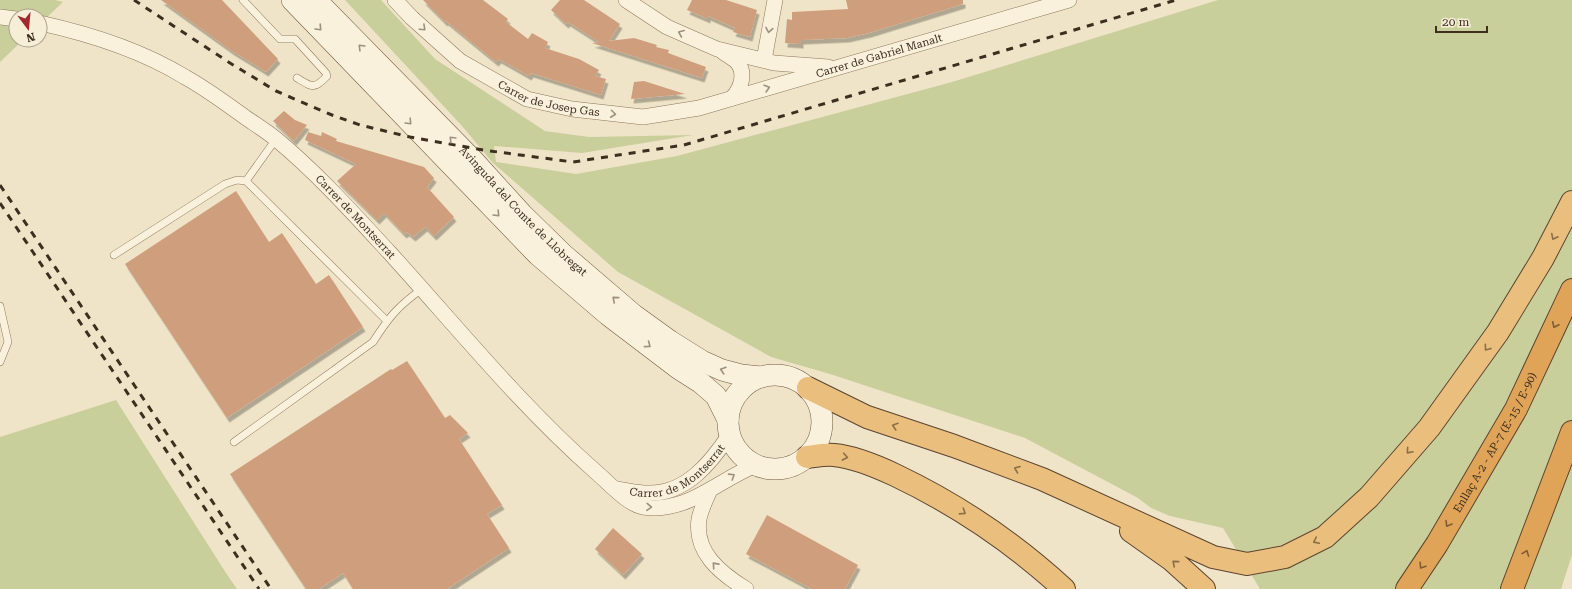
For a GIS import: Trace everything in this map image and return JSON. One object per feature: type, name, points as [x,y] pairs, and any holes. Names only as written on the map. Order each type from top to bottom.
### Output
[{"type":"highway","points":[[808,388],[867,417],[954,446],[1054,484],[1213,557],[1247,564],[1285,557],[1325,537],[1369,497],[1429,428],[1498,332],[1543,258],[1572,202]]},
{"type":"highway","name":"Enllaç A-2 - AP-7 (E-15 / E-90)","points":[[1407,589],[1437,544],[1516,409],[1572,290]]},
{"type":"highway","points":[[1512,589],[1572,432]]},
{"type":"highway","points":[[807,457],[826,454],[852,458],[908,481],[948,502],[988,528],[1033,562],[1064,589]]},
{"type":"highway","points":[[1054,484],[1143,538],[1172,560],[1204,589]]},
{"type":"main road","name":"Avinguda del Comte de Llobregat","points":[[292,0],[538,255],[579,292],[608,315],[679,369],[701,383],[716,396],[729,427]]},
{"type":"main road","name":"Avinguda del Comte de Llobregat","points":[[316,0],[473,160],[522,214],[564,255],[623,305],[670,340],[702,361],[722,370],[741,375],[761,377]]},
{"type":"main road","points":[[778,375],[786,376],[798,381],[808,388],[819,404],[823,423],[818,442],[807,457],[797,464],[787,468],[775,469],[764,468],[756,465],[743,457],[737,449],[729,427],[730,409],[735,398],[742,389],[761,377],[778,375]]},
{"type":"street","name":"Carrer de Josep Gas","points":[[395,0],[412,18],[460,61],[527,99],[572,109],[643,117],[699,108],[837,68]]},
{"type":"street","name":"Carrer de Gabriel Manalt","points":[[626,0],[666,27],[717,49],[774,63],[837,68],[1069,0]]},
{"type":"street","points":[[764,60],[775,0]]},
{"type":"street","name":"Carrer de Montserrat","points":[[48,25],[91,36],[154,60],[185,76],[276,139],[352,211],[474,350],[528,407],[627,501],[641,507],[664,508],[694,499],[740,471],[756,465]]},
{"type":"street","points":[[717,49],[736,61],[742,72],[739,89],[732,98]]},
{"type":"street","name":"Carrer de Montserrat","points":[[616,489],[647,493],[661,492],[684,484],[701,471],[716,455],[729,427]]},
{"type":"street","points":[[710,490],[699,518],[699,539],[705,553],[726,576],[746,589]]},
{"type":"street","points":[[1033,562],[1041,579],[1050,589]]},
{"type":"lane","points":[[244,0],[280,39],[295,39],[326,73],[327,76],[312,87],[297,78]]},
{"type":"lane","points":[[246,181],[276,139]]},
{"type":"lane","points":[[114,256],[225,184],[237,180],[246,181],[387,321]]},
{"type":"lane","points":[[234,442],[373,342],[387,321],[403,303],[422,289]]},
{"type":"lane","points":[[0,306],[8,342],[0,362]]},
{"type":"green space","points":[[0,0],[55,0],[63,2],[48,16],[48,8],[8,8],[8,48],[15,48],[0,62]]},
{"type":"green space","points":[[345,0],[381,0],[435,59],[545,131],[589,137],[693,135],[582,153],[494,146],[496,162],[576,174],[677,156],[952,82],[1218,0],[1572,0],[1572,555],[1561,589],[1260,589],[1223,528],[1170,516],[1151,508],[1138,498],[1025,438],[830,374],[771,357],[618,272],[493,163],[462,126]]},
{"type":"green space","points":[[116,400],[237,589],[0,589],[0,437]]},
{"type":"building","points":[[161,0],[222,0],[278,59],[266,72],[232,51]]},
{"type":"building","points":[[423,0],[483,0],[508,19],[506,22],[528,39],[532,33],[548,42],[545,48],[579,59],[599,70],[595,76],[606,79],[601,95],[531,73],[529,76],[499,59],[496,62],[446,21],[445,22]]},
{"type":"building","points":[[560,0],[584,0],[620,24],[609,41],[634,38],[657,45],[656,47],[669,50],[668,53],[706,67],[702,78],[592,43],[599,42],[568,22],[566,24],[551,10]]},
{"type":"building","points":[[692,0],[726,0],[757,10],[750,37],[733,32],[735,28],[708,16],[708,19],[687,10]]},
{"type":"building","points":[[846,0],[963,0],[963,4],[869,33],[847,38],[801,40],[801,44],[785,43],[787,19],[792,20],[792,12],[848,9]]},
{"type":"building","points":[[644,81],[685,94],[631,99],[634,82]]},
{"type":"building","points":[[284,111],[295,120],[307,125],[294,141],[273,121]]},
{"type":"building","points":[[308,132],[321,136],[322,132],[337,139],[336,141],[424,167],[434,178],[427,187],[454,217],[434,236],[425,227],[413,237],[407,232],[404,234],[384,213],[377,220],[337,181],[356,164],[305,140]]},
{"type":"building","points":[[236,191],[269,242],[282,233],[316,284],[329,275],[363,327],[227,418],[125,264]]},
{"type":"building","points":[[407,361],[445,418],[450,415],[468,433],[459,439],[502,505],[487,514],[509,548],[447,589],[353,589],[343,573],[319,589],[306,589],[230,474],[391,369],[392,370]]},
{"type":"building","points":[[767,515],[858,565],[845,589],[812,589],[746,554]]},
{"type":"building","points":[[613,528],[642,554],[623,575],[595,549]]},
{"type":"railway","points":[[134,0],[230,63],[276,91],[332,115],[360,125],[410,137],[483,150],[573,162],[684,145],[1176,0]]},
{"type":"railway","points":[[0,185],[271,589]]},
{"type":"railway","points":[[0,203],[259,589]]}]
